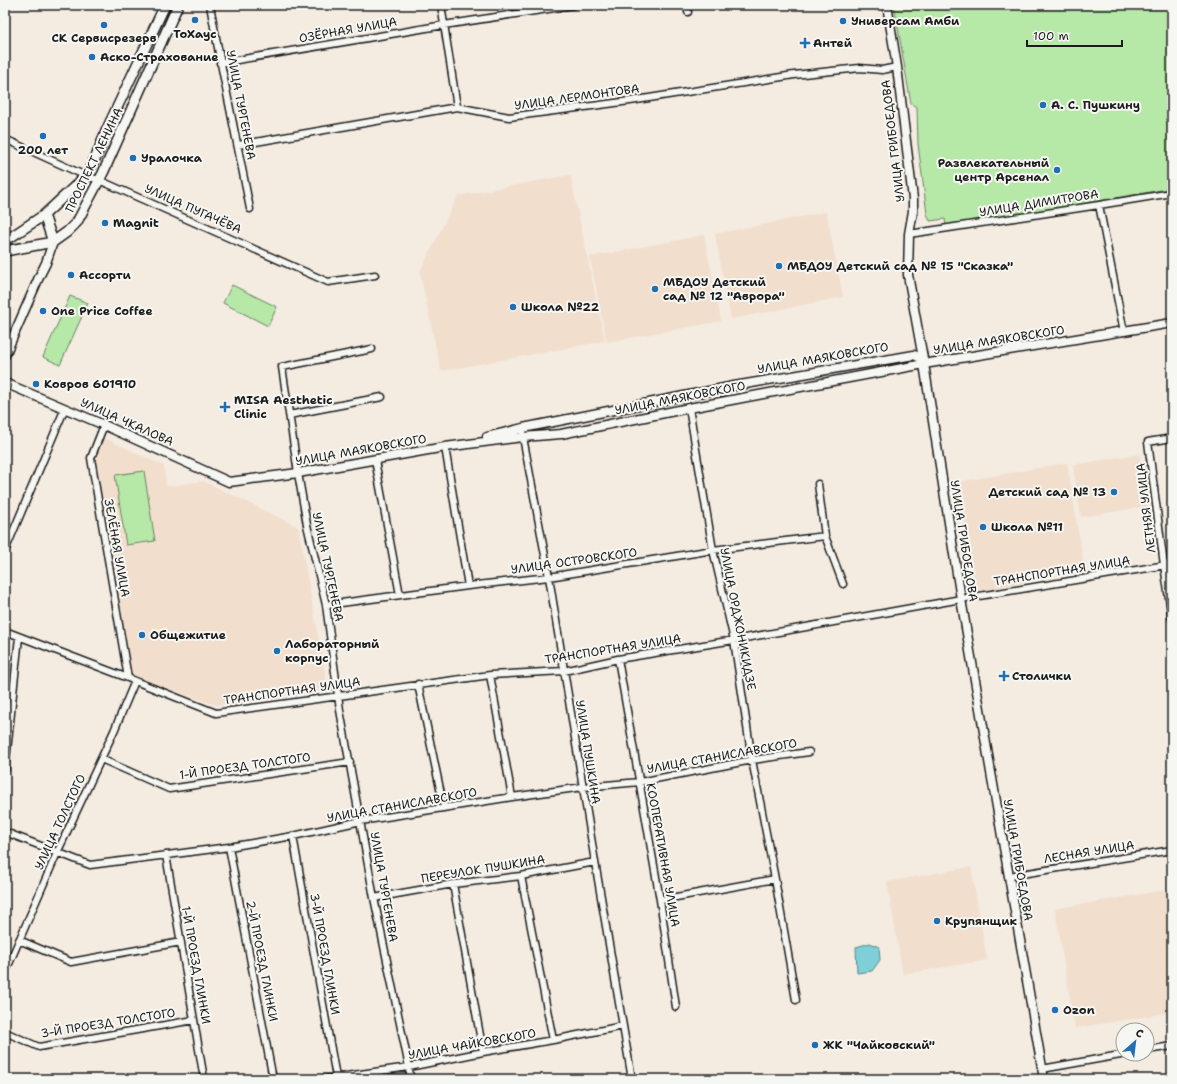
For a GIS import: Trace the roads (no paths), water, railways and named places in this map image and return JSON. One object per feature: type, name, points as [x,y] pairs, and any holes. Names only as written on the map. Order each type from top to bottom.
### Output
[{"type":"main road","name":"ПРОСПЕКТ ЛЕНИНА","points":[[5,242],[44,215],[86,176],[165,5]]},
{"type":"main road","name":"ПРОСПЕКТ ЛЕНИНА","points":[[53,242],[67,232],[77,222],[99,180],[178,5]]},
{"type":"main road","points":[[5,251],[53,242],[44,215]]},
{"type":"street","name":"УЛИЦА ТУРГЕНЕВА","points":[[210,5],[220,63],[250,209]]},
{"type":"street","points":[[441,5],[457,107]]},
{"type":"street","name":"ОЗЁРНАЯ УЛИЦА","points":[[220,63],[444,25],[574,5]]},
{"type":"street","name":"УЛИЦА ГРИБОЕДОВА","points":[[887,5],[897,67],[913,199],[913,211],[909,234],[908,275],[961,599],[1044,1079]]},
{"type":"street","name":"УЛИЦА ЛЕРМОНТОВА","points":[[238,145],[457,107],[509,117],[630,102],[794,75],[860,68],[882,70],[897,67]]},
{"type":"street","name":"УЛИЦА ПУГАЧЁВА","points":[[5,139],[328,282],[375,275]]},
{"type":"street","name":"УЛИЦА ДИМИТРОВА","points":[[909,234],[1172,193]]},
{"type":"street","points":[[1099,205],[1124,332]]},
{"type":"street","points":[[5,355],[46,263],[53,242]]},
{"type":"street","name":"УЛИЦА МАЯКОВСКОГО","points":[[523,432],[561,434],[923,362],[1124,332],[1172,323]]},
{"type":"street","name":"УЛИЦА ТУРГЕНЕВА","points":[[372,349],[282,367],[307,525],[326,605],[338,695],[374,898],[410,1079]]},
{"type":"street","name":"УЛИЦА МАЯКОВСКОГО","points":[[195,466],[229,482],[298,473],[523,432],[734,386],[912,355],[923,362]]},
{"type":"street","name":"УЛИЦА ЧКАЛОВА","points":[[5,383],[195,466]]},
{"type":"street","points":[[289,415],[382,397]]},
{"type":"street","points":[[5,551],[65,408]]},
{"type":"street","name":"УЛИЦА ОРДЖОНИКИДЗЕ","points":[[689,408],[713,550],[734,640],[752,760],[796,1000]]},
{"type":"street","name":"ЗЕЛЁНАЯ УЛИЦА","points":[[104,425],[91,458],[128,678]]},
{"type":"street","name":"УЛИЦА ПУШКИНА","points":[[523,432],[550,577],[595,862],[632,1079]]},
{"type":"street","name":"ЛЕТНЯЯ УЛИЦА","points":[[1172,438],[1148,442],[1172,619]]},
{"type":"street","points":[[445,447],[468,586]]},
{"type":"street","points":[[375,460],[400,595]]},
{"type":"street","points":[[818,484],[825,536],[842,584]]},
{"type":"street","name":"УЛИЦА ОСТРОВСКОГО","points":[[326,605],[468,586],[550,577],[713,550],[825,536]]},
{"type":"street","name":"ТРАНСПОРТНАЯ УЛИЦА","points":[[5,632],[216,713],[490,675],[564,671],[618,659],[1172,564]]},
{"type":"street","points":[[5,770],[19,637]]},
{"type":"street","name":"КООПЕРАТИВНАЯ УЛИЦА","points":[[618,659],[660,900],[676,1007]]},
{"type":"street","points":[[490,675],[512,797]]},
{"type":"street","name":"УЛИЦА ТОЛСТОГО","points":[[5,973],[57,853],[114,731],[135,682]]},
{"type":"street","points":[[418,684],[444,808]]},
{"type":"street","name":"УЛИЦА СТАНИСЛАВСКОГО","points":[[5,832],[90,865],[229,847],[293,836],[361,821],[583,787],[640,782],[752,760],[809,752]]},
{"type":"street","name":"1-Й ПРОЕЗД ТОЛСТОГО","points":[[101,759],[169,788],[350,762]]},
{"type":"street","name":"3-Й ПРОЕЗД ГЛИНКИ","points":[[293,836],[336,1077]]},
{"type":"street","name":"2-Й ПРОЕЗД ГЛИНКИ","points":[[229,847],[272,1079]]},
{"type":"street","name":"ЛЕСНАЯ УЛИЦА","points":[[1009,876],[1172,850]]},
{"type":"street","name":"1-Й ПРОЕЗД ГЛИНКИ","points":[[166,855],[204,1079]]},
{"type":"street","name":"ПЕРЕУЛОК ПУШКИНА","points":[[374,898],[453,884],[520,876],[595,862]]},
{"type":"street","points":[[520,876],[553,1040]]},
{"type":"street","points":[[660,900],[775,879]]},
{"type":"street","points":[[453,884],[483,1052]]},
{"type":"street","points":[[19,940],[71,962],[181,942]]},
{"type":"street","name":"3-Й ПРОЕЗД ТОЛСТОГО","points":[[5,1032],[39,1047],[194,1020]]},
{"type":"street","name":"УЛИЦА ЧАЙКОВСКОГО","points":[[325,1079],[408,1067],[623,1026]]},
{"type":"street","points":[[1155,1049],[1172,1046]]},
{"type":"street","points":[[1042,1069],[1115,1056]]},
{"type":"water","points":[[870,943],[879,947],[880,960],[872,971],[857,973],[856,947]]},
{"type":"place","name":"ТоХаус","points":[[195,20]]},
{"type":"place","name":"Универсам Амби","points":[[843,21]]},
{"type":"place","name":"СК Сервисрезерв","points":[[104,25]]},
{"type":"place","name":"Антей","points":[[805,43]]},
{"type":"place","name":"Аско-Страхование","points":[[92,57]]},
{"type":"place","name":"А. С. Пушкину","points":[[1043,105]]},
{"type":"place","name":"200 лет","points":[[43,136]]},
{"type":"place","name":"Уралочка","points":[[133,158]]},
{"type":"place","name":"Развлекательный центр Арсенал","points":[[1057,170]]},
{"type":"place","name":"Magnit","points":[[105,223]]},
{"type":"place","name":"МБДОУ Детский сад № 15 \"Сказка\"","points":[[779,266]]},
{"type":"place","name":"Ассорти","points":[[71,275]]},
{"type":"place","name":"МБДОУ Детский сад № 12 \"Аврора\"","points":[[655,289]]},
{"type":"place","name":"Школа №22","points":[[513,307]]},
{"type":"place","name":"One Price Coffee","points":[[43,311]]},
{"type":"place","name":"Ковров 601910","points":[[36,384]]},
{"type":"place","name":"MISA Aesthetic Clinic","points":[[225,407]]},
{"type":"place","name":"Детский сад № 13","points":[[1114,492]]},
{"type":"place","name":"Школа №11","points":[[983,527]]},
{"type":"place","name":"Общежитие","points":[[142,635]]},
{"type":"place","name":"Лабораторный корпус","points":[[277,651]]},
{"type":"place","name":"Столички","points":[[1004,676]]},
{"type":"place","name":"Крупянщик","points":[[937,921]]},
{"type":"place","name":"Ozon","points":[[1055,1010]]},
{"type":"place","name":"ЖК \"Чайковский\"","points":[[815,1045]]}]
